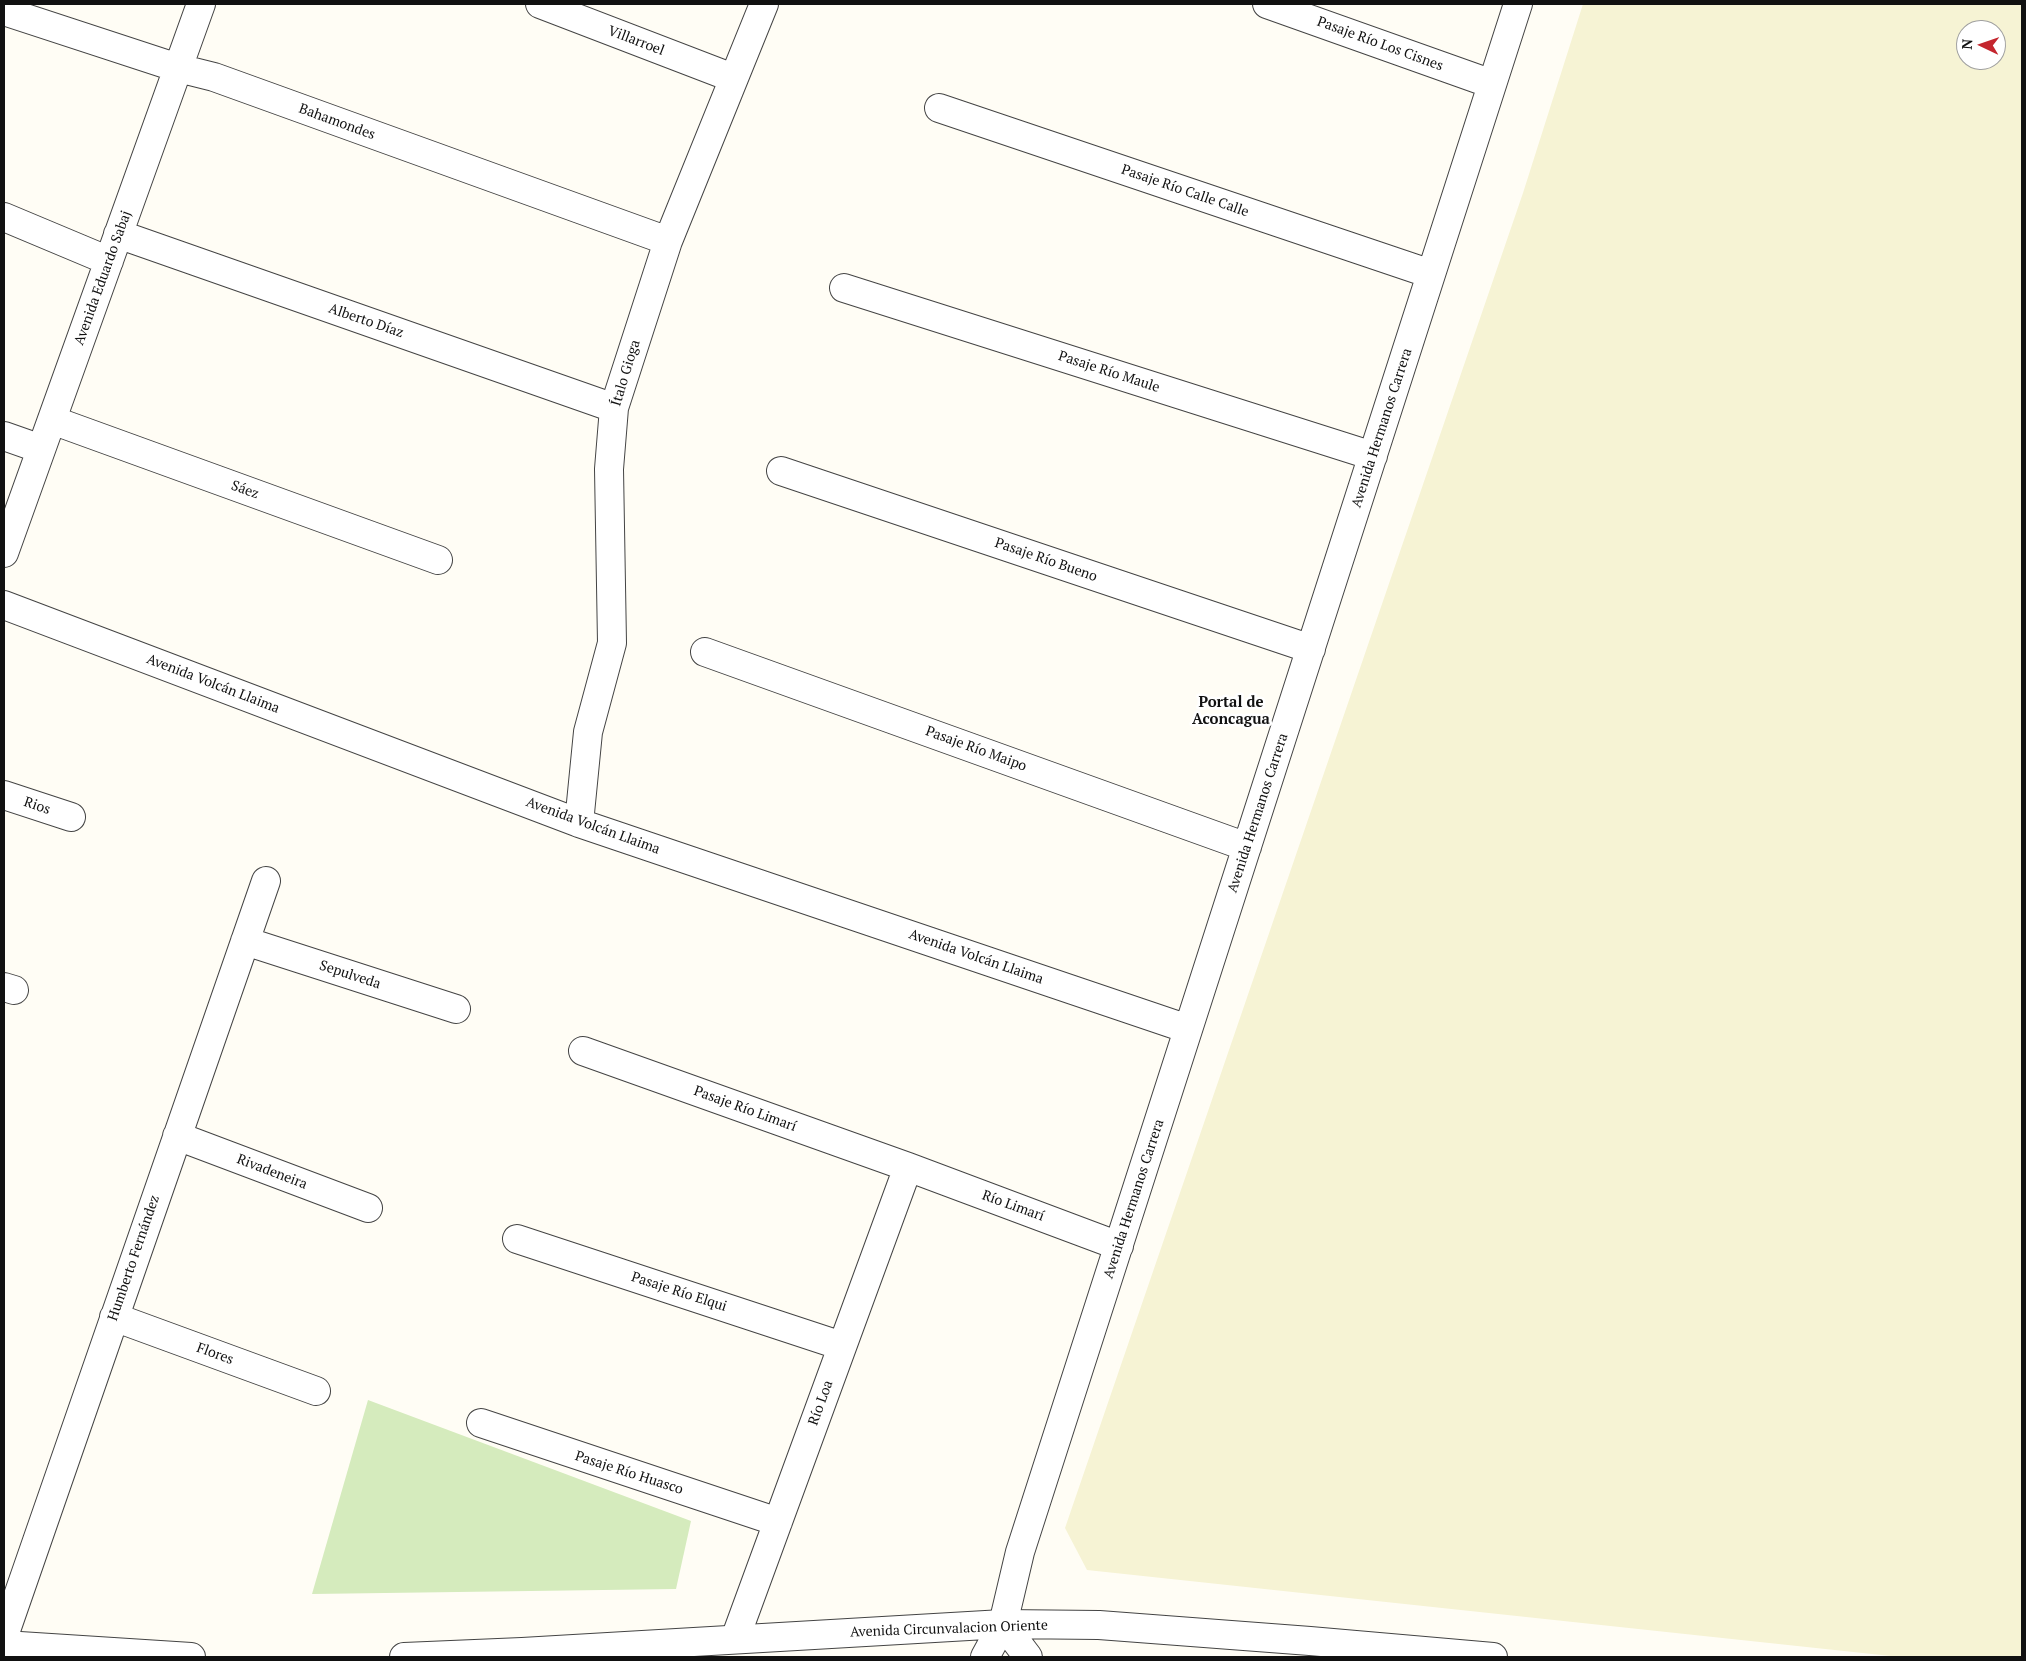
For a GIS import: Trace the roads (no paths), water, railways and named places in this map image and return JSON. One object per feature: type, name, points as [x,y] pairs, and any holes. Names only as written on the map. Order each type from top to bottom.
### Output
[{"type":"street","name":"Avenida Eduardo Sabaj","points":[[4,553],[201,4]]},
{"type":"street","name":"Villarroel","points":[[540,4],[733,78]]},
{"type":"street","name":"Ítalo Gioga","points":[[579,823],[588,732],[612,643],[609,469],[614,408],[668,241],[764,4]]},
{"type":"street","name":"Pasaje Río Los Cisnes","points":[[1267,4],[1492,84]]},
{"type":"street","name":"Avenida Hermanos Carrera","points":[[985,1657],[1003,1624],[1020,1552],[1518,4]]},
{"type":"street","name":"Bahamondes","points":[[4,11],[178,68],[224,81],[668,241]]},
{"type":"street","name":"Pasaje Río Calle Calle","points":[[939,108],[1431,274]]},
{"type":"street","points":[[4,217],[109,261]]},
{"type":"street","name":"Alberto Díaz","points":[[118,234],[614,408]]},
{"type":"street","name":"Pasaje Río Maule","points":[[844,288],[1373,456]]},
{"type":"street","name":"Sáez","points":[[52,420],[438,560]]},
{"type":"street","points":[[4,436],[41,449]]},
{"type":"street","name":"Pasaje Río Bueno","points":[[781,471],[1311,649]]},
{"type":"street","name":"Avenida Volcán Llaima","points":[[4,605],[579,823],[1188,1029]]},
{"type":"street","name":"Pasaje Río Maipo","points":[[705,652],[1247,847]]},
{"type":"street","name":"Rios","points":[[4,795],[71,817]]},
{"type":"street","name":"Humberto Fernández","points":[[4,1636],[266,881]]},
{"type":"street","name":"Sepulveda","points":[[245,941],[456,1009]]},
{"type":"street","name":"Pasaje Río Limarí","points":[[583,1051],[908,1167]]},
{"type":"street","name":"Rivadeneira","points":[[177,1136],[368,1208]]},
{"type":"street","name":"Río Limarí","points":[[908,1167],[1118,1246]]},
{"type":"street","name":"Río Loa","points":[[735,1638],[908,1167]]},
{"type":"street","name":"Pasaje Río Elqui","points":[[517,1239],[842,1346]]},
{"type":"street","name":"Flores","points":[[114,1317],[316,1391]]},
{"type":"street","name":"Pasaje Río Huasco","points":[[481,1423],[778,1522]]},
{"type":"street","points":[[1003,1624],[1028,1657]]},
{"type":"street","name":"Avenida Circunvalacion Oriente","points":[[404,1657],[1003,1624],[1099,1625],[1310,1640],[1493,1657]]},
{"type":"street","points":[[4,1645],[191,1657]]},
{"type":"district","name":"Portal de Aconcagua","points":[[1231,712]]}]
